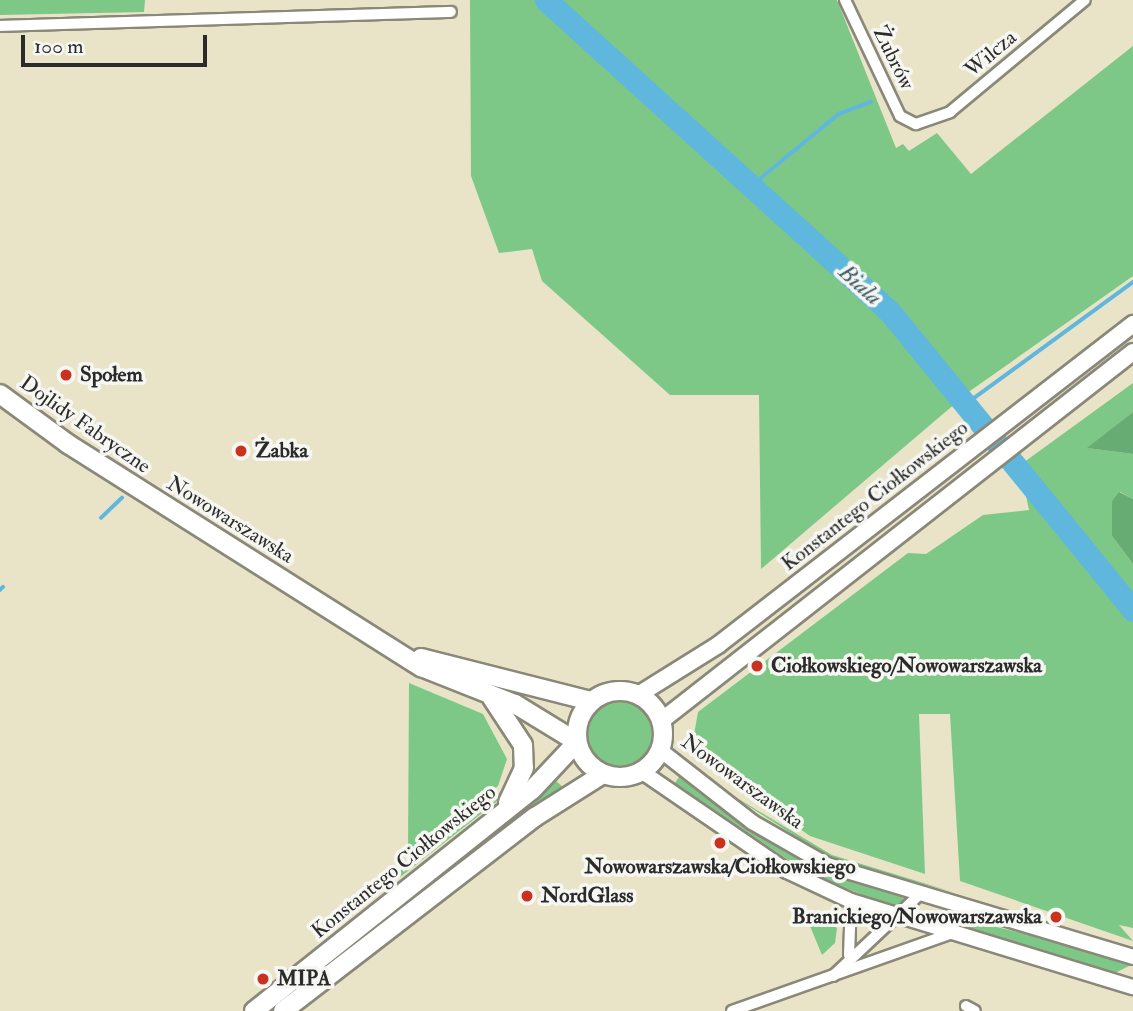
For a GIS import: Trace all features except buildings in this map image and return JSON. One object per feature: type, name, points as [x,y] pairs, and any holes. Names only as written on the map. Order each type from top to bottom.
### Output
[{"type":"highway","name":"Dojlidy Fabryczne","points":[[0,394],[145,494]]},
{"type":"highway","name":"Nowowarszawska","points":[[145,494],[397,652],[490,695],[577,742]]},
{"type":"highway","name":"Nowowarszawska","points":[[397,652],[591,701]]},
{"type":"highway","points":[[609,692],[638,695],[661,721],[660,750],[642,771],[603,774],[586,761],[577,742],[578,720],[591,701],[609,692]]},
{"type":"highway","points":[[490,695],[523,745],[524,768],[506,807]]},
{"type":"highway","name":"Konstantego Ciołkowskiego","points":[[254,1011],[506,807],[577,742]]},
{"type":"highway","name":"Konstantego Ciołkowskiego","points":[[283,1011],[524,825],[603,774]]},
{"type":"main road","name":"Konstantego Ciołkowskiego","points":[[638,695],[718,645],[1133,324]]},
{"type":"main road","name":"Konstantego Ciołkowskiego","points":[[661,721],[1133,352]]},
{"type":"main road","name":"Nowowarszawska","points":[[660,750],[785,844],[852,875],[1133,957]]},
{"type":"main road","points":[[642,771],[787,871],[851,901],[893,917],[952,932],[1133,987]]},
{"type":"street","name":"Żubrów","points":[[845,0],[900,116],[916,124]]},
{"type":"street","name":"Wilcza","points":[[916,124],[950,112],[1085,0]]},
{"type":"street","points":[[0,26],[451,12]]},
{"type":"street","points":[[832,976],[849,955],[919,895]]},
{"type":"street","points":[[849,955],[851,901]]},
{"type":"street","points":[[735,1011],[952,932]]},
{"type":"green space","points":[[0,0],[145,0],[144,12],[0,15]]},
{"type":"green space","points":[[470,0],[837,0],[896,148],[903,144],[909,151],[937,133],[971,174],[1133,46],[1133,276],[970,391],[761,569],[759,395],[670,395],[542,281],[532,249],[499,253],[471,176]]},
{"type":"green space","points":[[1133,383],[1133,412],[1088,448],[1133,454],[1133,499],[1120,492],[1112,501],[1112,536],[1133,564],[1133,928],[1119,925],[1133,941],[960,881],[950,714],[919,714],[925,874],[810,836],[691,752],[698,712],[908,553],[926,554],[983,515],[1029,510],[1025,491],[1009,473]]},
{"type":"green space","points":[[1133,412],[1133,454],[1087,448]]},
{"type":"green space","points":[[1119,492],[1133,499],[1133,564],[1112,536],[1112,501]]},
{"type":"green space","points":[[409,683],[483,714],[507,759],[498,786],[408,854]]},
{"type":"green space","points":[[619,701],[632,704],[642,711],[649,721],[652,734],[649,747],[642,757],[632,764],[619,767],[606,764],[596,757],[589,747],[586,734],[589,721],[596,711],[606,704]]},
{"type":"green space","points":[[679,777],[785,852],[909,900],[894,908],[805,871],[675,783]]},
{"type":"green space","points":[[554,779],[564,788],[265,1011],[527,805]]},
{"type":"green space","points":[[712,783],[832,855],[953,892],[830,858]]},
{"type":"green space","points":[[508,786],[500,799],[349,917],[347,913]]},
{"type":"green space","points":[[802,907],[837,928],[835,943],[822,955]]},
{"type":"green space","points":[[935,912],[1078,947],[1133,964],[1115,973],[908,913]]},
{"type":"waterway","name":"Biala","points":[[546,0],[890,312],[1133,610]]},
{"type":"waterway","points":[[750,187],[839,114],[871,102]]},
{"type":"waterway","points":[[966,404],[1133,282]]},
{"type":"waterway","points":[[101,518],[122,498]]},
{"type":"waterway","points":[[0,590],[3,587]]},
{"type":"place","name":"Społem","points":[[66,375]]},
{"type":"place","name":"Żabka","points":[[241,451]]},
{"type":"place","name":"Ciołkowskiego/Nowowarszawska","points":[[757,666]]},
{"type":"place","name":"Nowowarszawska/Ciołkowskiego","points":[[720,843]]},
{"type":"place","name":"NordGlass","points":[[527,896]]},
{"type":"place","name":"Branickiego/Nowowarszawska","points":[[1056,917]]},
{"type":"place","name":"MIPA","points":[[263,979]]}]
